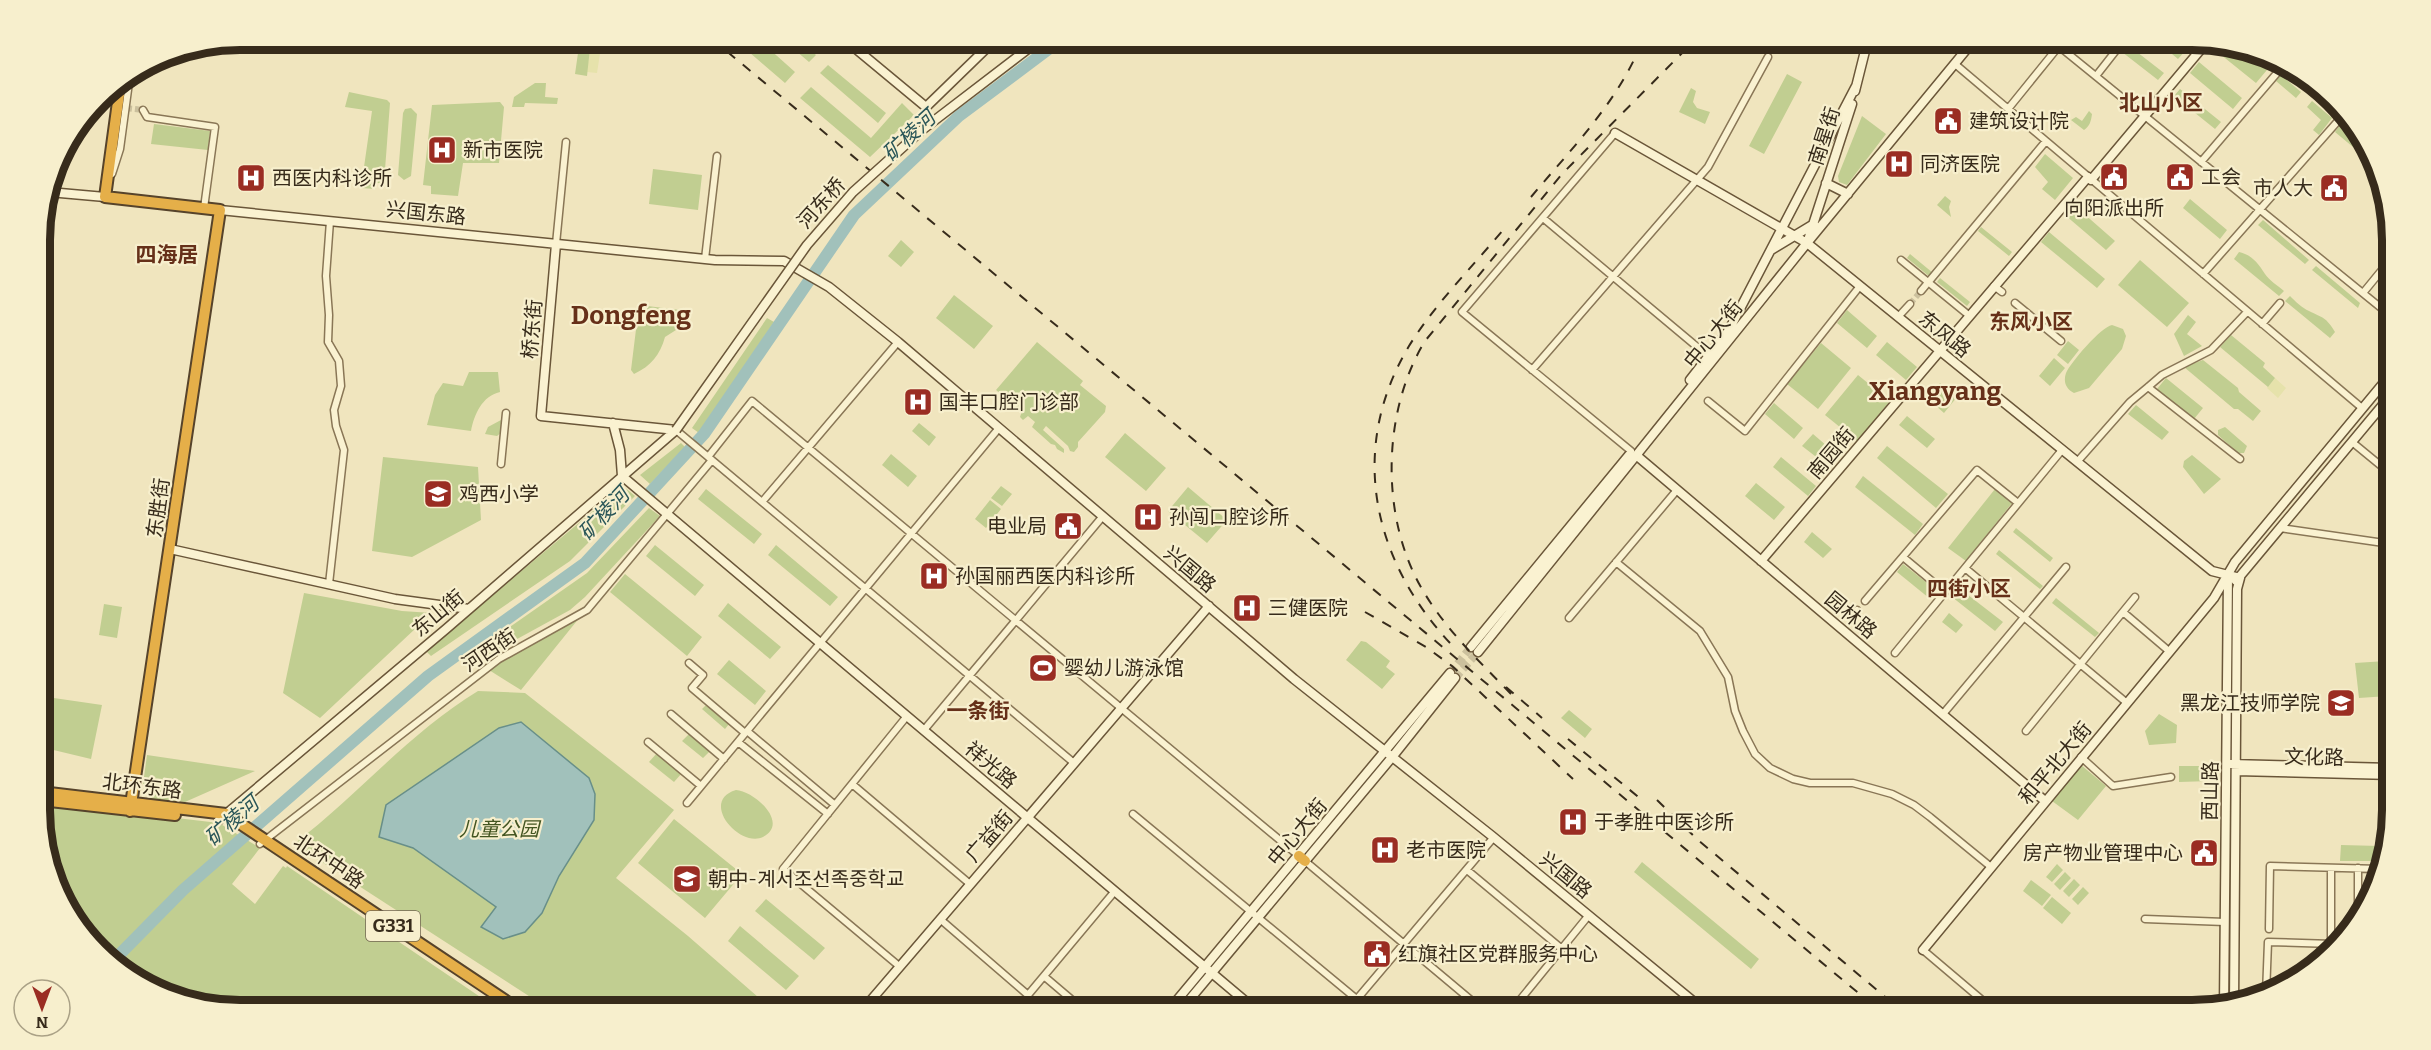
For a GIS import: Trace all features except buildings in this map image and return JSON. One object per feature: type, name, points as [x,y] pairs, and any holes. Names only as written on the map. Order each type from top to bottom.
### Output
[{"type":"highway","points":[[105,197],[119,93]]},
{"type":"highway","name":"兴国东路","points":[[105,197],[220,210]]},
{"type":"highway","name":"东胜街","points":[[131,807],[220,210]]},
{"type":"highway","name":"北环东路","points":[[50,794],[131,807]]},
{"type":"highway","name":"北环东路","points":[[50,801],[222,817],[234,823]]},
{"type":"highway","name":"北环中路","points":[[234,823],[504,1000]]},
{"type":"highway","name":"北环中路","points":[[263,842],[494,1000]]},
{"type":"main road","points":[[857,50],[926,107],[985,50]]},
{"type":"main road","name":"河东桥","points":[[678,432],[807,245],[853,192],[922,130],[1027,50]]},
{"type":"main road","name":"南星街","points":[[1807,243],[1857,86],[1865,50]]},
{"type":"main road","name":"中心大街","points":[[1474,650],[1967,50]]},
{"type":"main road","points":[[2145,117],[2200,50]]},
{"type":"main road","name":"中心大街","points":[[1634,453],[1729,330],[1857,86]]},
{"type":"main road","name":"南园街","points":[[1761,561],[2019,255],[2145,117]]},
{"type":"main road","name":"东风路","points":[[1615,133],[1807,243],[2230,584]]},
{"type":"main road","points":[[1770,250],[1812,226],[1845,198],[1826,183]]},
{"type":"main road","name":"兴国东路","points":[[55,193],[105,197]]},
{"type":"main road","name":"兴国东路","points":[[220,210],[705,259],[781,260],[799,269]]},
{"type":"main road","name":"桥东街","points":[[556,244],[541,416],[613,423]]},
{"type":"main road","name":"兴国路","points":[[799,269],[829,286],[898,342],[1294,678],[1494,837],[1692,1000]]},
{"type":"main road","name":"和平北大街","points":[[2230,584],[2235,562],[2382,385]]},
{"type":"main road","name":"和平北大街","points":[[1923,950],[2214,598],[2230,584],[2280,528],[2382,406]]},
{"type":"main road","points":[[622,476],[620,450],[613,423],[678,432]]},
{"type":"main road","name":"东山街","points":[[222,817],[469,609],[622,476],[678,432]]},
{"type":"main road","name":"园林路","points":[[1634,453],[2045,801]]},
{"type":"main road","name":"祥光路","points":[[622,476],[1244,1000]]},
{"type":"main road","points":[[170,549],[394,599],[469,609]]},
{"type":"main road","points":[[2212,571],[2230,584]]},
{"type":"main road","name":"西山路","points":[[2224,997],[2232,766],[2228,604],[2230,584]]},
{"type":"main road","name":"西山路","points":[[2230,584],[2234,995]]},
{"type":"main road","name":"广益街","points":[[870,1000],[1209,606]]},
{"type":"main road","name":"中心大街","points":[[1179,1000],[1208,970],[1255,914],[1298,856],[1390,753],[1453,676]]},
{"type":"main road","name":"文化路","points":[[2232,766],[2382,768]]},
{"type":"main road","name":"文化路","points":[[2232,766],[2382,774]]},
{"type":"main road","name":"中心大街","points":[[1188,1000],[1208,970]]},
{"type":"street","points":[[2008,109],[2054,50]]},
{"type":"street","points":[[2067,50],[2145,117],[2382,309]]},
{"type":"street","points":[[2096,76],[2116,50]]},
{"type":"street","points":[[1532,370],[1698,181],[1708,167],[1768,57]]},
{"type":"street","points":[[1955,64],[2362,408]]},
{"type":"street","points":[[2201,162],[2279,71]]},
{"type":"street","points":[[105,197],[120,149],[128,86]]},
{"type":"street","points":[[143,110],[147,117],[215,127],[204,208]]},
{"type":"street","points":[[2203,274],[2338,120]]},
{"type":"street","points":[[1615,133],[1462,312],[1634,453]]},
{"type":"street","points":[[1921,291],[2046,141]]},
{"type":"street","points":[[556,244],[566,142]]},
{"type":"street","points":[[705,259],[717,156]]},
{"type":"street","points":[[1542,218],[1708,356]]},
{"type":"street","points":[[329,584],[344,450],[336,426],[334,410],[341,386],[339,361],[328,342],[329,315],[326,276],[330,221]]},
{"type":"street","points":[[1901,260],[1966,313]]},
{"type":"street","points":[[2363,294],[2382,270]]},
{"type":"street","points":[[1708,401],[1745,431],[1860,286]]},
{"type":"street","points":[[1994,286],[2002,292]]},
{"type":"street","points":[[2015,303],[2061,341]]},
{"type":"street","points":[[2262,324],[2280,303]]},
{"type":"street","points":[[1899,317],[1910,304]]},
{"type":"street","points":[[2077,462],[2130,402],[2162,375],[2211,350],[2247,312]]},
{"type":"street","points":[[762,502],[898,342]]},
{"type":"street","points":[[2148,387],[2240,459]]},
{"type":"street","name":"河西街","points":[[263,842],[499,659],[587,610],[668,514],[752,401],[808,447]]},
{"type":"street","points":[[501,464],[506,413]]},
{"type":"street","points":[[687,803],[999,428]]},
{"type":"street","points":[[678,432],[1074,763]]},
{"type":"street","points":[[2352,442],[2382,467]]},
{"type":"street","points":[[808,447],[1471,1000]]},
{"type":"street","points":[[1895,652],[2062,450]]},
{"type":"street","points":[[1865,601],[1977,470],[2018,503]]},
{"type":"street","points":[[1569,618],[1677,490]]},
{"type":"street","points":[[924,730],[1103,516]]},
{"type":"street","points":[[2280,528],[2382,543]]},
{"type":"street","points":[[1903,557],[1945,592]]},
{"type":"street","points":[[1616,562],[1700,631],[1728,677],[1735,711],[1743,732],[1755,754],[1770,768],[1789,778],[1810,783],[1852,783],[1892,794],[1925,813],[1991,867]]},
{"type":"street","points":[[1942,714],[2066,567]]},
{"type":"street","points":[[1965,568],[2127,703]]},
{"type":"street","points":[[2026,731],[2135,597]]},
{"type":"street","points":[[1852,617],[1857,610]]},
{"type":"street","points":[[2123,612],[2170,652]]},
{"type":"street","points":[[688,663],[703,675],[692,688],[835,805]]},
{"type":"street","points":[[671,714],[724,759]]},
{"type":"street","points":[[899,966],[783,869],[907,716]]},
{"type":"street","points":[[648,742],[701,786]]},
{"type":"street","points":[[738,742],[828,814]]},
{"type":"street","points":[[2081,757],[2113,786],[2171,777]]},
{"type":"street","points":[[852,784],[970,884]]},
{"type":"street","points":[[1132,814],[1357,999],[1494,837]]},
{"type":"street","points":[[2269,929],[2270,866],[2372,869]]},
{"type":"street","points":[[2331,868],[2332,938]]},
{"type":"street","points":[[2358,868],[2358,901]]},
{"type":"street","points":[[1467,870],[1562,949]]},
{"type":"street","points":[[940,919],[1028,995],[1115,891]]},
{"type":"street","points":[[1520,1000],[1589,915]]},
{"type":"street","points":[[2145,919],[2225,922]]},
{"type":"street","points":[[2266,984],[2268,942],[2327,944]]},
{"type":"street","points":[[1923,950],[1982,1000]]},
{"type":"street","points":[[1045,977],[1072,1000]]},
{"type":"shaded area","points":[[590,50],[601,50],[597,73],[587,72]]},
{"type":"shaded area","points":[[2275,378],[2286,388],[2278,398],[2267,388]]},
{"type":"green space","points":[[578,50],[590,50],[587,76],[575,74]]},
{"type":"green space","points":[[747,50],[770,50],[795,72],[785,83]]},
{"type":"green space","points":[[795,50],[810,50],[816,55],[809,62]]},
{"type":"green space","points":[[2134,50],[2164,73],[2158,80],[2122,52]]},
{"type":"green space","points":[[2167,50],[2186,50],[2178,59]]},
{"type":"green space","points":[[2217,52],[2270,67],[2256,83]]},
{"type":"green space","points":[[2199,62],[2242,98],[2233,109],[2190,73]]},
{"type":"green space","points":[[828,65],[886,113],[878,123],[820,73]]},
{"type":"green space","points":[[1787,74],[1802,82],[1764,154],[1749,146]]},
{"type":"green space","points":[[2281,75],[2301,92],[2296,98],[2276,81]]},
{"type":"green space","points":[[535,83],[546,83],[545,97],[558,98],[557,104],[525,103],[524,107],[512,107],[514,97]]},
{"type":"green space","points":[[811,87],[871,138],[902,103],[914,115],[870,157],[800,98]]},
{"type":"green space","points":[[1691,88],[1696,91],[1693,102],[1697,108],[1710,112],[1705,124],[1679,112]]},
{"type":"green space","points":[[2180,89],[2221,122],[2215,129],[2174,96]]},
{"type":"green space","points":[[349,92],[387,100],[390,103],[384,183],[376,183],[376,189],[361,188],[372,111],[345,107]]},
{"type":"green space","points":[[2312,101],[2332,118],[2319,135],[2313,130],[2321,120],[2307,107]]},
{"type":"green space","points":[[500,102],[504,107],[499,163],[463,163],[458,196],[431,194],[431,186],[423,185],[432,105]]},
{"type":"green space","points":[[411,108],[417,114],[411,176],[404,180],[398,175],[403,113],[405,109]]},
{"type":"green space","points":[[2089,111],[2092,114],[2091,121],[2084,130],[2071,120],[2076,117],[2082,121]]},
{"type":"green space","points":[[1862,116],[1886,134],[1847,185],[1839,182],[1838,176]]},
{"type":"green space","points":[[154,124],[210,131],[208,150],[151,144]]},
{"type":"green space","points":[[2340,125],[2356,144],[2353,147],[2335,132]]},
{"type":"green space","points":[[2045,154],[2073,178],[2055,200],[2042,189],[2048,182],[2035,167]]},
{"type":"green space","points":[[653,169],[702,175],[698,210],[649,204]]},
{"type":"green space","points":[[1945,196],[1951,201],[1949,207],[1951,217],[1937,205]]},
{"type":"green space","points":[[2190,199],[2227,230],[2220,239],[2183,208]]},
{"type":"green space","points":[[2074,205],[2115,241],[2106,250],[2065,215]]},
{"type":"green space","points":[[2263,220],[2309,260],[2305,264],[2258,225]]},
{"type":"green space","points":[[1981,227],[2012,252],[2009,256],[1978,231]]},
{"type":"green space","points":[[2049,232],[2105,279],[2097,288],[2041,242]]},
{"type":"green space","points":[[901,240],[914,252],[901,267],[888,256]]},
{"type":"green space","points":[[2239,252],[2254,260],[2284,291],[2279,296],[2234,259]]},
{"type":"green space","points":[[1910,254],[1933,273],[1930,277],[1907,258]]},
{"type":"green space","points":[[2140,260],[2189,303],[2167,327],[2118,285]]},
{"type":"green space","points":[[2316,266],[2360,303],[2358,308],[2312,270]]},
{"type":"green space","points":[[1940,278],[1970,302],[1967,306],[1937,282]]},
{"type":"green space","points":[[954,295],[993,326],[974,349],[936,318]]},
{"type":"green space","points":[[2290,296],[2304,308],[2327,321],[2335,332],[2330,338],[2285,301]]},
{"type":"green space","points":[[639,305],[680,310],[676,330],[665,337],[650,364],[634,374],[631,370]]},
{"type":"green space","points":[[1847,310],[1877,336],[1867,348],[1837,323]]},
{"type":"green space","points":[[2188,315],[2196,322],[2187,334],[2202,346],[2184,356],[2174,334]]},
{"type":"green space","points":[[767,318],[774,322],[699,433],[692,428]]},
{"type":"green space","points":[[2112,325],[2123,329],[2126,336],[2122,349],[2089,388],[2074,393],[2066,385],[2066,373],[2087,346]]},
{"type":"green space","points":[[2231,335],[2265,363],[2263,367],[2275,378],[2268,387],[2220,347]]},
{"type":"green space","points":[[2068,341],[2079,350],[2068,364],[2057,355]]},
{"type":"green space","points":[[1037,342],[1083,381],[1080,385],[1106,406],[1105,412],[1078,442],[1078,447],[1074,452],[1070,451],[1068,446],[1046,426],[1043,430],[1064,449],[1064,453],[1057,449],[1032,427],[1035,422],[1028,416],[1023,420],[1020,417],[1022,411],[996,390]]},
{"type":"green space","points":[[1887,342],[1917,367],[1906,380],[1876,355]]},
{"type":"green space","points":[[1821,343],[1851,368],[1818,409],[1787,384]]},
{"type":"green space","points":[[2054,358],[2065,368],[2050,386],[2039,376]]},
{"type":"green space","points":[[2203,360],[2238,388],[2239,392],[2261,411],[2253,421],[2238,409],[2234,409],[2184,367]]},
{"type":"green space","points":[[469,372],[498,372],[500,392],[488,398],[480,407],[471,431],[427,425],[435,395],[443,383],[463,386]]},
{"type":"green space","points":[[1858,375],[1890,401],[1857,441],[1825,415]]},
{"type":"green space","points":[[2166,378],[2203,408],[2194,419],[2157,389]]},
{"type":"green space","points":[[1940,383],[1957,397],[1944,413],[1927,398]]},
{"type":"green space","points":[[1774,403],[1803,428],[1794,439],[1765,414]]},
{"type":"green space","points":[[2136,405],[2169,432],[2162,440],[2128,414]]},
{"type":"green space","points":[[1907,416],[1935,439],[1927,448],[1899,425]]},
{"type":"green space","points":[[501,420],[502,432],[497,436],[485,434],[488,427]]},
{"type":"green space","points":[[919,423],[936,437],[929,446],[912,431]]},
{"type":"green space","points":[[2225,427],[2247,446],[2244,453],[2238,453],[2218,435],[2218,430]]},
{"type":"green space","points":[[1125,433],[1166,468],[1146,491],[1105,457]]},
{"type":"green space","points":[[1813,434],[1834,452],[1824,463],[1802,446]]},
{"type":"green space","points":[[681,443],[685,447],[650,484],[640,475]]},
{"type":"green space","points":[[1887,446],[1948,494],[1936,508],[1877,458]]},
{"type":"green space","points":[[891,454],[917,476],[908,487],[882,465]]},
{"type":"green space","points":[[2192,455],[2221,479],[2204,494],[2183,467],[2184,461]]},
{"type":"green space","name":"鸡西小学","points":[[383,457],[478,467],[481,520],[412,557],[372,551]]},
{"type":"green space","points":[[1781,457],[1816,486],[1808,496],[1773,467]]},
{"type":"green space","points":[[1863,476],[1923,524],[1915,535],[1855,487]]},
{"type":"green space","points":[[1756,483],[1785,507],[1774,520],[1745,496]]},
{"type":"green space","points":[[623,486],[635,496],[570,561],[431,656],[426,651]]},
{"type":"green space","points":[[1001,486],[1012,494],[1002,506],[991,498]]},
{"type":"green space","points":[[1188,487],[1227,520],[1207,543],[1168,511]]},
{"type":"green space","points":[[706,489],[762,534],[754,544],[698,499]]},
{"type":"green space","points":[[1995,489],[2012,503],[1966,561],[1948,548]]},
{"type":"green space","points":[[990,500],[1001,509],[986,528],[975,519]]},
{"type":"green space","points":[[649,508],[660,516],[585,597],[570,610],[475,662],[470,655],[587,573]]},
{"type":"green space","points":[[2016,528],[2053,558],[2050,562],[2013,532]]},
{"type":"green space","points":[[1812,532],[1832,549],[1823,558],[1804,542]]},
{"type":"green space","points":[[655,545],[704,585],[695,596],[646,556]]},
{"type":"green space","points":[[776,545],[838,597],[830,606],[768,555]]},
{"type":"green space","points":[[1999,550],[2043,586],[2040,589],[1996,554]]},
{"type":"green space","points":[[1903,564],[1936,590],[1929,598],[1897,572]]},
{"type":"green space","points":[[625,574],[702,637],[687,656],[610,592]]},
{"type":"green space","points":[[1959,588],[2003,622],[1995,631],[1952,597]]},
{"type":"green space","points":[[304,593],[402,611],[432,613],[320,718],[283,693]]},
{"type":"green space","points":[[2056,598],[2099,633],[2095,637],[2052,603]]},
{"type":"green space","points":[[728,603],[781,647],[770,659],[718,616]]},
{"type":"green space","points":[[104,604],[122,607],[117,638],[99,635]]},
{"type":"green space","points":[[1949,613],[1963,625],[1956,633],[1942,622]]},
{"type":"green space","points":[[580,617],[521,690],[489,670],[501,660]]},
{"type":"green space","points":[[1361,641],[1366,642],[1390,661],[1386,667],[1395,674],[1382,689],[1346,660]]},
{"type":"green space","points":[[729,660],[766,691],[755,705],[717,674]]},
{"type":"green space","points":[[2382,661],[2382,696],[2359,698],[2355,663]]},
{"type":"green space","name":"儿童公园","points":[[478,691],[525,693],[674,810],[616,878],[688,936],[761,1000],[535,1000],[294,844],[406,745]]},
{"type":"green space","points":[[50,697],[102,705],[91,759],[50,749]]},
{"type":"green space","points":[[707,704],[729,724],[725,729],[702,709]]},
{"type":"green space","points":[[1569,710],[1592,729],[1585,738],[1561,718]]},
{"type":"green space","points":[[2159,714],[2177,725],[2176,743],[2149,745],[2145,731]]},
{"type":"green space","points":[[689,734],[710,751],[703,758],[682,741]]},
{"type":"green space","points":[[657,753],[682,773],[674,782],[649,762]]},
{"type":"green space","points":[[147,755],[255,771],[185,802],[151,799],[143,784]]},
{"type":"green space","points":[[2081,765],[2106,786],[2078,820],[2052,801]]},
{"type":"green space","points":[[2179,766],[2211,766],[2211,781],[2179,782]]},
{"type":"green space","points":[[736,790],[752,796],[771,816],[773,824],[770,831],[763,837],[753,839],[743,836],[727,822],[722,813],[721,804],[726,796]]},
{"type":"green space","points":[[50,803],[219,823],[260,848],[232,884],[255,904],[283,866],[286,868],[287,866],[485,1000],[227,1000],[190,994],[167,986],[145,975],[105,945],[75,905],[56,860],[51,835]]},
{"type":"green space","points":[[674,819],[742,874],[705,918],[638,863]]},
{"type":"green space","points":[[2341,845],[2378,846],[2374,861],[2340,861]]},
{"type":"green space","points":[[1642,862],[1759,959],[1751,969],[1634,872]]},
{"type":"green space","points":[[2057,864],[2063,870],[2052,882],[2046,877]]},
{"type":"green space","points":[[2065,872],[2071,878],[2060,890],[2054,884]]},
{"type":"green space","points":[[2074,879],[2080,885],[2069,897],[2063,891]]},
{"type":"green space","points":[[2031,880],[2051,895],[2042,906],[2023,891]]},
{"type":"green space","points":[[2083,887],[2089,893],[2078,905],[2072,899]]},
{"type":"green space","points":[[2052,897],[2071,913],[2062,924],[2043,908]]},
{"type":"green space","points":[[766,899],[825,948],[814,960],[755,911]]},
{"type":"green space","points":[[740,926],[799,976],[786,990],[728,941]]},
{"type":"water","points":[[521,722],[589,778],[595,794],[594,820],[559,876],[542,913],[525,932],[503,939],[481,927],[496,907],[413,848],[379,837],[386,805],[499,728]]},
{"type":"waterway","name":"矿棱河","points":[[118,956],[183,890],[428,676],[585,563],[704,434],[854,215],[959,116],[1047,50]]},
{"type":"tunnel","points":[[126,108],[143,110]]},
{"type":"tunnel","points":[[1910,304],[1921,291]]},
{"type":"tunnel","points":[[1450,673],[1471,647]]},
{"type":"tunnel","points":[[1455,678],[1478,652]]},
{"type":"railway","points":[[725,50],[1867,1000]]},
{"type":"railway","points":[[1531,197],[1608,103],[1622,83],[1638,50]]},
{"type":"railway","points":[[1511,694],[1465,647],[1444,621],[1425,594],[1410,565],[1400,534],[1394,501],[1392,468],[1394,434],[1400,401],[1425,341],[1562,174],[1685,50]]},
{"type":"railway","points":[[1450,643],[1423,610],[1402,576],[1387,539],[1377,501],[1375,463],[1379,424],[1390,385],[1419,330],[1504,229]]},
{"type":"railway","points":[[1365,612],[1426,647],[1452,666],[1573,779]]},
{"type":"railway","points":[[1506,687],[1542,718]]},
{"type":"railway","points":[[1568,739],[1642,800]]},
{"type":"railway","points":[[1657,800],[1698,840],[1889,1000]]},
{"type":"place","name":"建筑设计院","points":[[1948,121]]},
{"type":"place","name":"新市医院","points":[[442,150]]},
{"type":"place","name":"同济医院","points":[[1899,164]]},
{"type":"place","name":"向阳派出所","points":[[2114,177]]},
{"type":"place","name":"工会","points":[[2180,177]]},
{"type":"place","name":"西医内科诊所","points":[[251,178]]},
{"type":"place","name":"市人大","points":[[2334,188]]},
{"type":"place","name":"国丰口腔门诊部","points":[[918,402]]},
{"type":"place","name":"鸡西小学","points":[[438,494]]},
{"type":"place","name":"孙闯口腔诊所","points":[[1148,517]]},
{"type":"place","name":"电业局","points":[[1068,526]]},
{"type":"place","name":"孙国丽西医内科诊所","points":[[934,576]]},
{"type":"place","name":"三健医院","points":[[1247,608]]},
{"type":"place","name":"婴幼儿游泳馆","points":[[1043,668]]},
{"type":"place","name":"黑龙江技师学院","points":[[2341,703]]},
{"type":"place","name":"于孝胜中医诊所","points":[[1573,822]]},
{"type":"place","name":"老市医院","points":[[1385,850]]},
{"type":"place","name":"房产物业管理中心","points":[[2204,853]]},
{"type":"place","name":"朝中-계서조선족중학교","points":[[687,879]]},
{"type":"place","name":"红旗社区党群服务中心","points":[[1377,954]]},
{"type":"district","name":"北山小区","points":[[2161,103]]},
{"type":"district","name":"四海居","points":[[167,255]]},
{"type":"district","name":"Dongfeng","points":[[631,315]]},
{"type":"district","name":"东风小区","points":[[2031,322]]},
{"type":"district","name":"Xiangyang","points":[[1935,391]]},
{"type":"district","name":"四街小区","points":[[1969,589]]},
{"type":"district","name":"一条街","points":[[978,711]]}]
